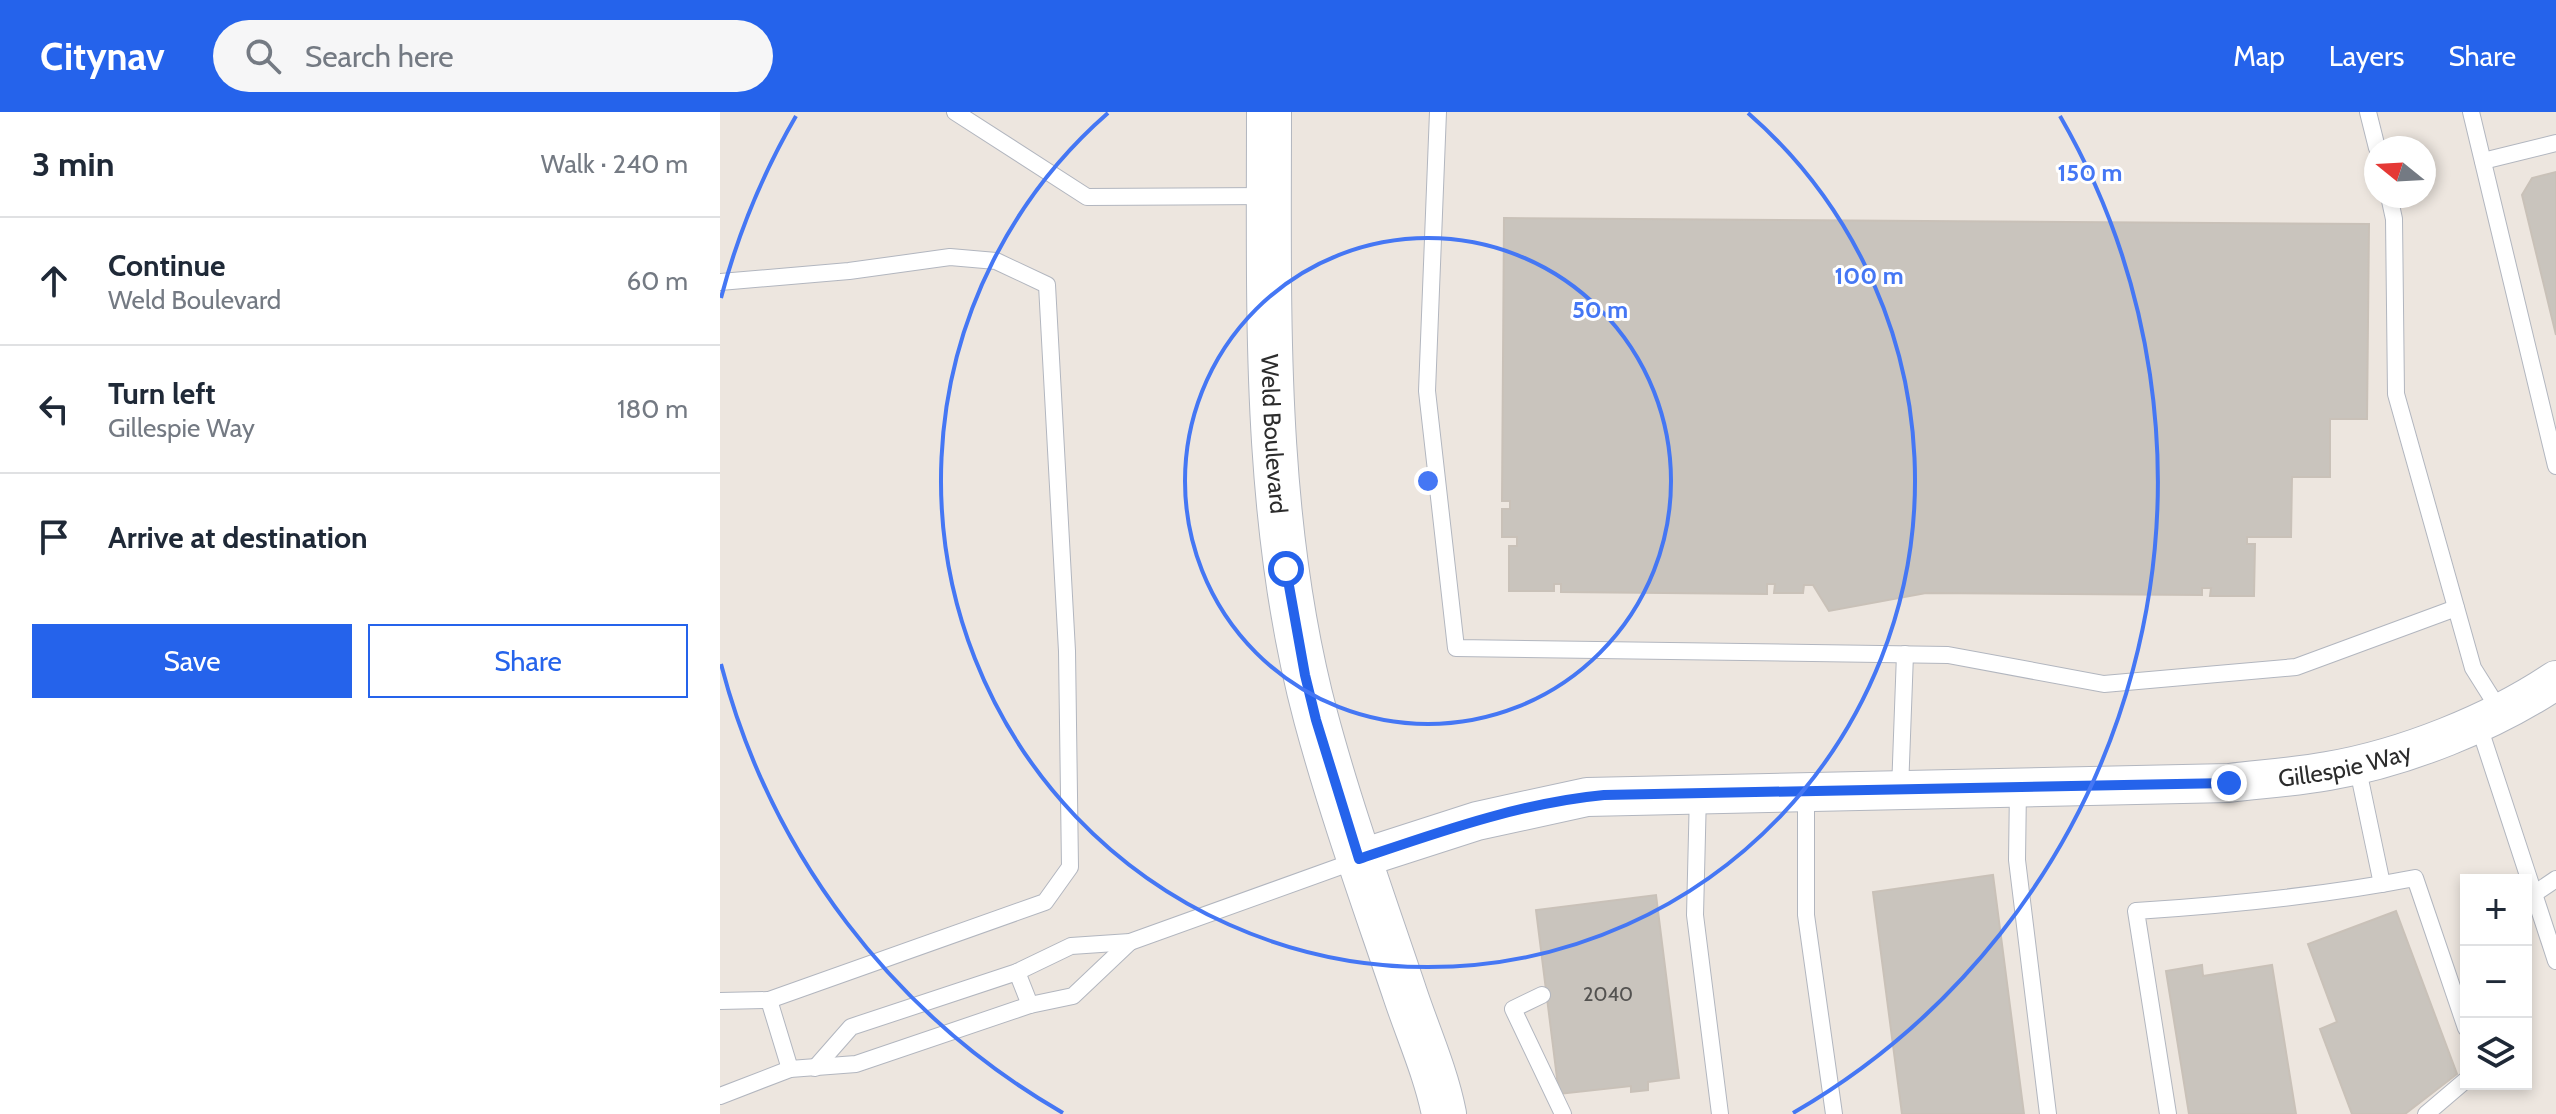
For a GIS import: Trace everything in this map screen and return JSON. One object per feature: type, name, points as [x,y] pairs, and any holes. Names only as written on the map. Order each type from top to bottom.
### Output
[{"type":"main road","name":"Weld Boulevard","points":[[1269,112],[1273,434],[1286,569],[1316,720],[1444,1114]]},
{"type":"street","name":"Gillespie Way","points":[[1359,859],[1477,821],[1565,800],[1604,795],[2229,783],[2328,771],[2423,747],[2533,695],[2556,680]]},
{"type":"lane","points":[[955,112],[1087,197],[1269,196]]},
{"type":"lane","points":[[1438,112],[1427,391],[1456,648],[1948,655],[2104,684],[2296,667],[2456,608]]},
{"type":"lane","points":[[2368,112],[2374,136]]},
{"type":"lane","points":[[2471,112],[2556,466]]},
{"type":"lane","points":[[2483,161],[2556,143]]},
{"type":"lane","points":[[2392,208],[2396,394],[2489,716],[2534,894],[2556,961]]},
{"type":"lane","points":[[720,282],[849,271],[950,257],[996,261],[1047,285],[1067,651],[1070,867],[1045,902],[769,1000],[720,1001]]},
{"type":"lane","points":[[1900,790],[1905,654]]},
{"type":"lane","points":[[2356,764],[2382,884]]},
{"type":"lane","points":[[2018,787],[2017,860],[2048,1114]]},
{"type":"lane","points":[[1806,791],[1806,915],[1834,1114]]},
{"type":"lane","points":[[1698,793],[1695,915],[1720,1114]]},
{"type":"lane","points":[[815,1068],[851,1027],[1017,972],[1071,946],[1130,942],[1359,859]]},
{"type":"lane","points":[[2168,1114],[2136,911],[2230,905],[2415,878],[2463,1018]]},
{"type":"lane","points":[[2534,894],[2556,879]]},
{"type":"lane","points":[[720,1096],[790,1069],[856,1064],[1030,1005],[1073,996],[1130,942]]},
{"type":"lane","points":[[1017,972],[1030,1005]]},
{"type":"lane","points":[[1542,995],[1513,1009],[1563,1114]]},
{"type":"lane","points":[[769,1000],[790,1069]]},
{"type":"lane","points":[[2426,1114],[2460,1085]]},
{"type":"building","points":[[2556,172],[2556,335],[2522,195],[2532,178]]},
{"type":"building","points":[[1504,218],[2369,224],[2367,419],[2330,419],[2330,477],[2292,477],[2291,537],[2247,537],[2247,544],[2255,544],[2254,596],[2210,596],[2211,588],[2202,588],[2202,595],[1926,593],[1829,611],[1813,585],[1804,585],[1803,593],[1774,593],[1775,584],[1767,584],[1767,594],[1561,592],[1561,584],[1554,584],[1554,591],[1509,591],[1509,546],[1517,546],[1517,537],[1502,537],[1502,509],[1510,509],[1510,501],[1502,501]]},
{"type":"building","points":[[1993,875],[2024,1114],[1902,1114],[1873,892]]},
{"type":"building","points":[[1656,895],[1679,1078],[1648,1082],[1648,1090],[1631,1092],[1631,1086],[1559,1094],[1536,910]]},
{"type":"building","points":[[2396,911],[2457,1074],[2405,1114],[2352,1114],[2320,1029],[2337,1022],[2308,944]]},
{"type":"building","points":[[2202,965],[2203,976],[2272,965],[2296,1114],[2189,1114],[2166,971]]},
{"type":"route","points":[[1286,569],[1316,720],[1359,859],[1477,821],[1565,800],[1604,795],[2229,783]]}]
